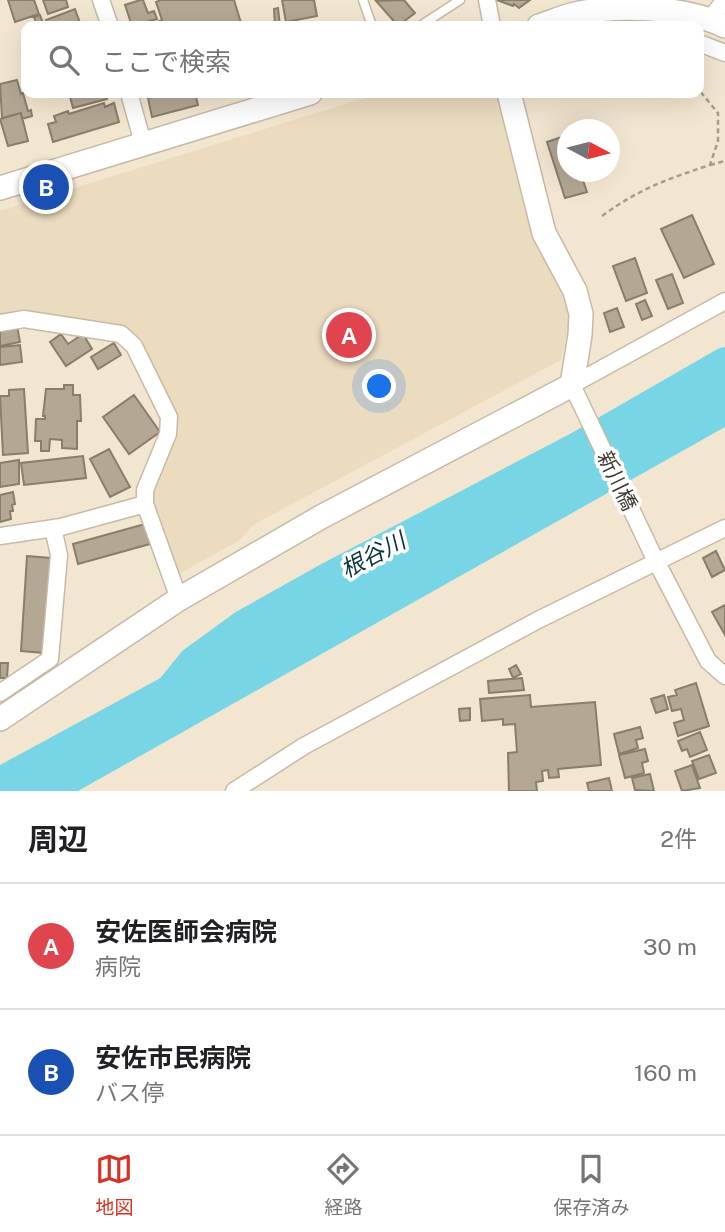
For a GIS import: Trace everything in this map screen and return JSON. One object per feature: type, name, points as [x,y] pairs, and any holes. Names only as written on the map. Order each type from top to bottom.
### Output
[{"type":"street","points":[[101,0],[108,21]]},
{"type":"street","points":[[487,0],[491,21]]},
{"type":"street","points":[[555,21],[606,10],[633,9],[669,19],[720,17]]},
{"type":"street","points":[[704,45],[725,53]]},
{"type":"street","points":[[130,98],[143,143]]},
{"type":"street","points":[[0,188],[293,98]]},
{"type":"street","points":[[510,98],[544,233],[575,291],[581,314],[572,385]]},
{"type":"street","points":[[0,719],[179,599],[321,517],[725,301]]},
{"type":"street","points":[[572,385],[619,370],[725,312]]},
{"type":"street","points":[[0,323],[24,319],[121,334],[134,346],[169,416],[169,434],[145,491],[145,504],[179,599]]},
{"type":"street","name":"新川橋","points":[[572,385],[655,559],[708,661],[725,676]]},
{"type":"street","points":[[0,536],[53,528],[145,504]]},
{"type":"street","points":[[0,693],[50,659],[58,555],[53,528]]},
{"type":"street","points":[[235,790],[304,746],[538,620],[655,559],[725,528]]},
{"type":"lane","points":[[363,0],[370,21]]},
{"type":"lane","points":[[428,21],[460,0]]},
{"type":"path","points":[[704,96],[718,113],[718,141],[710,165]]},
{"type":"path","points":[[602,216],[632,194],[672,177],[725,161]]},
{"type":"shaded area","points":[[365,98],[501,98],[568,297],[569,323],[561,360],[253,525],[240,540],[177,575],[150,492],[175,435],[139,340],[0,316],[0,211]]},
{"type":"water","points":[[725,372],[725,427],[78,791],[0,791],[0,765]]},
{"type":"building","points":[[8,0],[34,0],[39,14],[15,22]]},
{"type":"building","points":[[43,0],[66,0],[68,7],[48,14]]},
{"type":"building","points":[[143,0],[148,13],[154,11],[157,19],[130,21],[125,5]]},
{"type":"building","points":[[234,0],[240,21],[160,21],[162,20],[156,2]]},
{"type":"building","points":[[282,0],[314,0],[317,16],[286,21]]},
{"type":"building","points":[[404,0],[415,13],[405,21],[394,21],[376,1]]},
{"type":"building","points":[[497,0],[530,0],[519,8]]},
{"type":"building","points":[[278,8],[279,21],[275,21],[274,9]]},
{"type":"building","points":[[75,9],[79,21],[46,21]]},
{"type":"building","points":[[40,15],[42,21],[35,21],[34,17]]},
{"type":"building","points":[[17,80],[21,98],[24,98],[32,116],[22,119],[21,113],[2,118],[0,84]]},
{"type":"building","points":[[70,98],[107,99],[73,108]]},
{"type":"building","points":[[148,98],[196,98],[198,105],[152,117]]},
{"type":"building","points":[[104,103],[105,107],[114,103],[119,122],[53,142],[48,124],[56,122],[54,116]]},
{"type":"building","points":[[21,113],[28,141],[8,146],[0,119]]},
{"type":"building","points":[[557,139],[557,173],[547,142]]},
{"type":"building","points":[[560,182],[584,182],[587,192],[565,198]]},
{"type":"building","points":[[692,215],[714,264],[684,278],[661,229]]},
{"type":"building","points":[[635,258],[647,293],[626,301],[613,266]]},
{"type":"building","points":[[672,274],[683,303],[668,309],[656,280]]},
{"type":"building","points":[[645,300],[652,316],[642,320],[636,304]]},
{"type":"building","points":[[617,308],[624,327],[610,332],[604,313]]},
{"type":"building","points":[[17,326],[20,342],[0,346],[0,329]]},
{"type":"building","points":[[61,334],[68,344],[83,334],[92,349],[66,366],[50,342]]},
{"type":"building","points":[[114,343],[121,355],[98,369],[91,357]]},
{"type":"building","points":[[20,345],[22,362],[0,365],[0,347]]},
{"type":"building","points":[[64,385],[73,385],[73,395],[80,395],[81,421],[77,421],[77,449],[62,448],[62,440],[50,439],[49,451],[41,451],[41,441],[35,441],[36,419],[45,419],[46,389],[64,389]]},
{"type":"building","points":[[24,389],[28,453],[3,455],[0,396],[9,396],[9,390]]},
{"type":"building","points":[[134,395],[160,432],[129,454],[103,417]]},
{"type":"building","points":[[109,449],[130,487],[110,497],[90,459]]},
{"type":"building","points":[[83,456],[86,478],[24,485],[21,463]]},
{"type":"building","points":[[19,460],[19,484],[0,487],[0,463]]},
{"type":"building","points":[[13,492],[15,504],[12,505],[13,511],[10,511],[11,519],[0,522],[0,495]]},
{"type":"building","points":[[145,524],[150,544],[78,564],[73,544]]},
{"type":"building","points":[[716,551],[725,570],[712,577],[703,558]]},
{"type":"building","points":[[27,556],[51,558],[44,653],[21,651]]},
{"type":"building","points":[[725,605],[725,635],[712,612]]},
{"type":"building","points":[[0,663],[8,663],[7,678],[0,678]]},
{"type":"building","points":[[516,665],[521,674],[513,678],[509,669]]},
{"type":"building","points":[[522,678],[524,690],[489,693],[488,681]]},
{"type":"building","points":[[696,683],[709,726],[678,736],[674,723],[684,720],[681,709],[672,711],[668,697],[677,695],[675,690]]},
{"type":"building","points":[[530,695],[531,707],[595,702],[601,765],[558,769],[559,777],[549,778],[548,770],[542,771],[543,781],[536,782],[537,791],[509,791],[508,753],[517,752],[515,724],[503,725],[503,719],[482,721],[480,699]]},
{"type":"building","points":[[664,695],[668,709],[656,713],[651,699]]},
{"type":"building","points":[[470,708],[470,720],[460,721],[459,709]]},
{"type":"building","points":[[640,727],[643,738],[636,740],[638,748],[619,754],[614,734]]},
{"type":"building","points":[[700,732],[707,750],[690,757],[687,749],[682,751],[678,741]]},
{"type":"building","points":[[645,749],[648,761],[642,763],[644,773],[625,778],[619,755]]},
{"type":"building","points":[[709,755],[716,773],[699,779],[692,761]]},
{"type":"building","points":[[692,765],[700,788],[682,791],[675,771]]},
{"type":"building","points":[[650,774],[654,791],[635,790],[632,778]]},
{"type":"building","points":[[609,778],[612,791],[589,791],[587,783]]},
{"type":"waterway","name":"根谷川","points":[[167,692],[192,661],[243,624],[579,445],[725,361]]},
{"type":"place","name":"安佐市民病院","points":[[46,187]]},
{"type":"place","name":"安佐医師会病院","points":[[349,335]]}]
